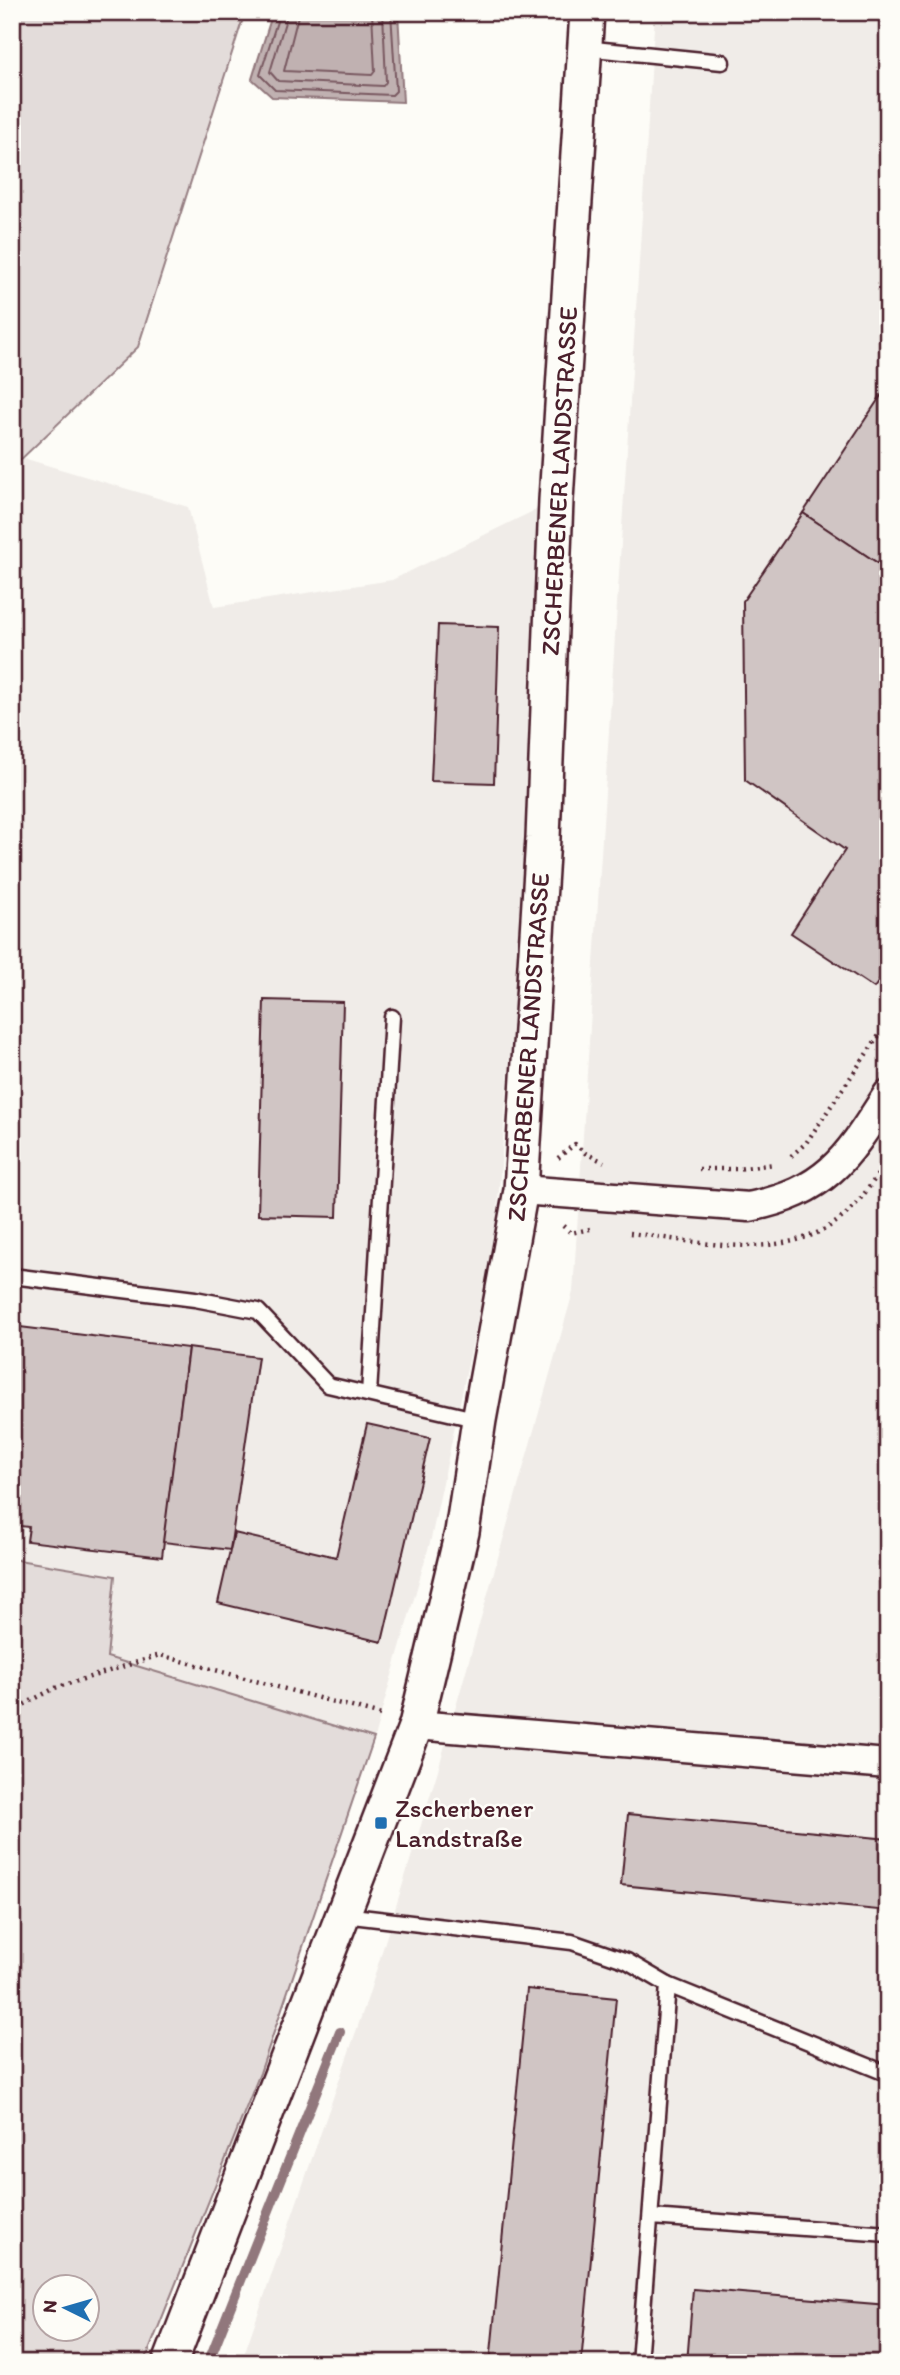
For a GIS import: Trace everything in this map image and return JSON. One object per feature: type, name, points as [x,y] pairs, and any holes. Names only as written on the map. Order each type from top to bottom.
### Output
[{"type":"street","name":"ZSCHERBENER LANDSTRASSE","points":[[170,2363],[416,1725],[462,1532],[479,1420],[521,1190],[543,838],[556,500],[587,12]]},
{"type":"street","points":[[521,1190],[749,1207],[786,1200],[824,1177],[853,1149],[888,1094]]},
{"type":"street","points":[[416,1725],[888,1763]]},
{"type":"lane","points":[[583,47],[722,62]]},
{"type":"lane","points":[[369,1394],[392,1017]]},
{"type":"lane","points":[[12,1276],[195,1299],[258,1311],[328,1385],[479,1420]]},
{"type":"lane","points":[[344,1915],[572,1942],[627,1961],[668,1985],[888,2074]]},
{"type":"lane","points":[[639,2363],[668,1985]]},
{"type":"lane","points":[[651,2217],[888,2234]]},
{"type":"path","points":[[787,1159],[806,1143],[888,1022]]},
{"type":"path","points":[[521,1190],[575,1143],[595,1159],[609,1164]]},
{"type":"path","points":[[688,1168],[737,1169],[780,1163]]},
{"type":"path","points":[[12,1711],[55,1688],[160,1655],[416,1725]]},
{"type":"shaded area","points":[[12,12],[245,12],[138,347],[12,468]]},
{"type":"shaded area","points":[[655,12],[888,12],[888,2363],[241,2363],[368,1997],[438,1770],[573,1292]]},
{"type":"shaded area","points":[[23,458],[188,507],[214,607],[392,580],[556,500],[495,1237],[431,1539],[374,1738],[107,1656],[115,1576],[12,1559],[12,468]]},
{"type":"shaded area","points":[[12,1559],[115,1576],[107,1657],[374,1738],[260,2073],[144,2363],[12,2363]]},
{"type":"water","points":[[273,12],[398,12],[403,102],[272,97],[252,79]]},
{"type":"building","points":[[888,385],[888,570],[803,513]]},
{"type":"building","points":[[803,513],[888,570],[888,968],[874,988],[791,933],[845,850],[745,780],[743,601]]},
{"type":"building","points":[[438,625],[499,627],[494,783],[431,781]]},
{"type":"building","points":[[264,1000],[343,1002],[337,1217],[258,1215]]},
{"type":"building","points":[[12,1326],[188,1348],[162,1557],[27,1541],[29,1527],[12,1525]]},
{"type":"building","points":[[188,1348],[258,1357],[230,1550],[163,1542]]},
{"type":"building","points":[[367,1424],[430,1438],[382,1642],[218,1603],[234,1533],[336,1557]]},
{"type":"building","points":[[628,1814],[888,1839],[888,1911],[621,1885]]},
{"type":"building","points":[[527,1989],[616,1998],[581,2363],[490,2363]]},
{"type":"building","points":[[693,2289],[888,2305],[888,2363],[687,2363]]},
{"type":"waterway","points":[[208,2363],[340,2032]]},
{"type":"place","name":"Zscherbener Landstraße","points":[[381,1823]]}]
